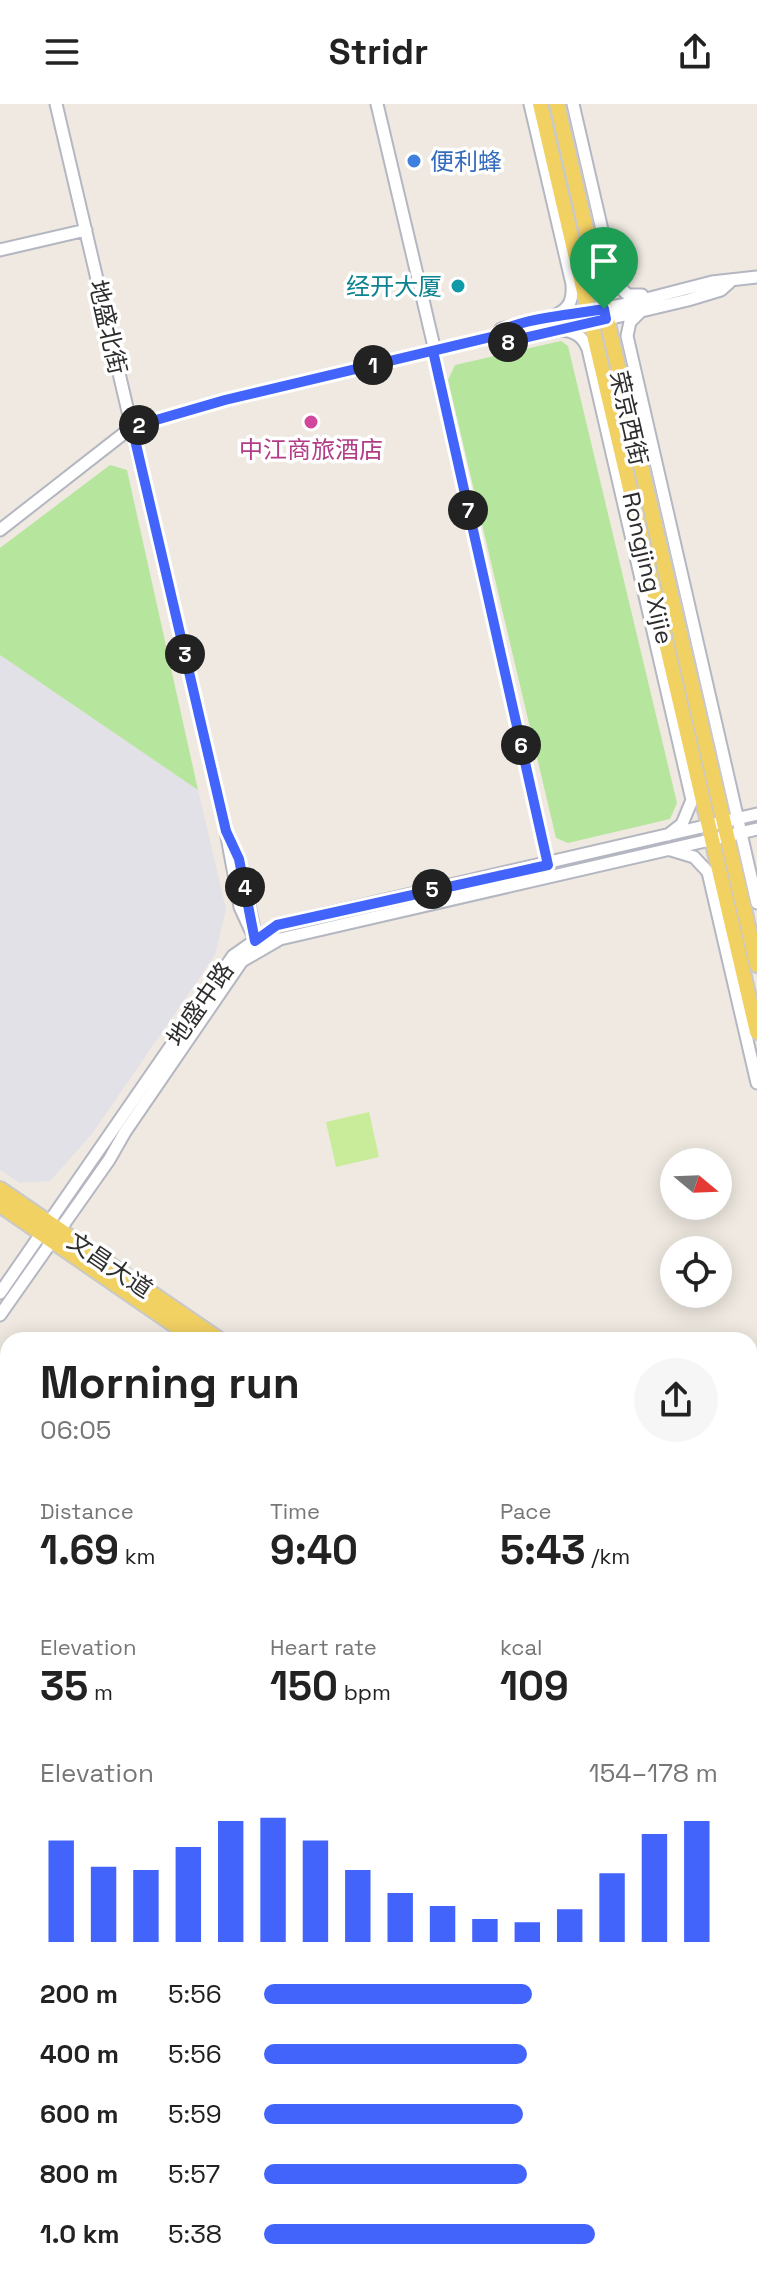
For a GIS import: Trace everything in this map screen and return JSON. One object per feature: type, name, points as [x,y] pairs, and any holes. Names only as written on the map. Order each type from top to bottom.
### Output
[{"type":"main road","name":"Rongjing Xijie","points":[[540,104],[757,1032]]},
{"type":"main road","name":"荣京西街","points":[[557,104],[605,314],[732,828],[757,965]]},
{"type":"main road","name":"文昌大道","points":[[0,1189],[50,1232],[185,1332]]},
{"type":"main road","name":"文昌大道","points":[[0,1205],[50,1232],[207,1332]]},
{"type":"street","name":"地盛北街","points":[[56,104],[226,831],[239,859],[258,945]]},
{"type":"street","points":[[377,104],[548,865]]},
{"type":"street","points":[[0,530],[132,427],[225,400],[495,336],[501,329],[554,316],[567,309],[572,297],[572,284],[530,104]]},
{"type":"street","points":[[573,104],[614,282],[621,291],[635,297],[757,277]]},
{"type":"street","points":[[0,250],[86,230]]},
{"type":"street","points":[[605,314],[641,311],[721,290],[730,282]]},
{"type":"street","points":[[495,336],[506,342],[561,330],[674,291]]},
{"type":"street","points":[[641,311],[630,322],[627,336],[732,828],[757,903]]},
{"type":"street","points":[[554,316],[589,318]]},
{"type":"street","points":[[561,330],[572,331],[585,341],[588,349],[692,800],[682,824],[668,835]]},
{"type":"street","points":[[710,834],[732,828],[757,814]]},
{"type":"street","points":[[732,828],[757,829]]},
{"type":"street","name":"地盛中路","points":[[50,1232],[242,961],[277,925],[668,835],[710,834]]},
{"type":"street","name":"地盛中路","points":[[258,945],[592,865],[670,850],[710,834]]},
{"type":"street","points":[[670,850],[694,857],[708,872],[757,1083]]},
{"type":"street","points":[[0,1293],[50,1232]]},
{"type":"street","points":[[0,1315],[50,1232]]},
{"type":"shaded area","points":[[0,655],[198,790],[226,909],[215,955],[92,1134],[50,1181],[20,1183],[0,1170]]},
{"type":"green space","points":[[561,341],[568,346],[677,803],[670,819],[568,843],[556,838],[448,380],[455,365]]},
{"type":"green space","points":[[110,465],[127,470],[198,790],[0,655],[0,548]]},
{"type":"green space","points":[[369,1112],[379,1157],[336,1167],[326,1122]]},
{"type":"place","name":"便利蜂","points":[[414,161]]},
{"type":"place","name":"经开大厦","points":[[458,286]]},
{"type":"place","name":"中江商旅酒店","points":[[311,422]]},
{"type":"route","points":[[604,309],[523,323],[501,329],[495,336],[225,400],[132,427],[226,831],[239,859],[250,904],[255,941],[277,925],[548,865],[433,351],[495,336],[506,342],[606,319],[604,309]]}]
